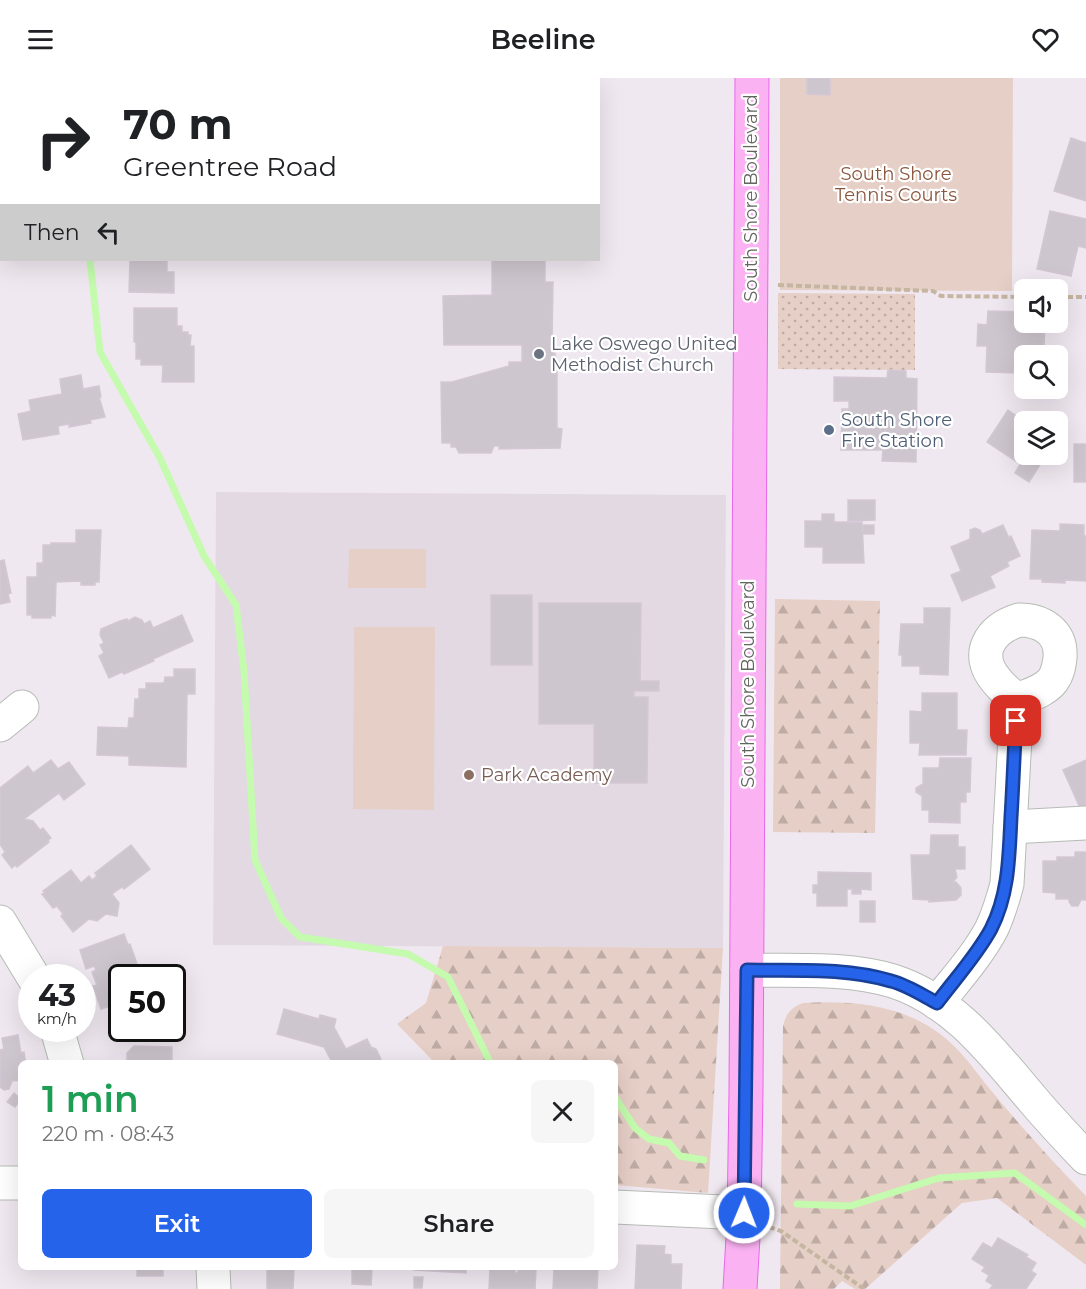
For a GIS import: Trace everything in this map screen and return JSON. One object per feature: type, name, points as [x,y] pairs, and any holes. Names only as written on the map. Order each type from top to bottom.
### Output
[{"type":"main road","name":"South Shore Boulevard","points":[[740,1289],[744,1217],[747,970],[752,78]]},
{"type":"street","points":[[937,1003],[982,944],[1000,909],[1007,884],[1017,700]]},
{"type":"street","points":[[1011,827],[1086,824]]},
{"type":"street","points":[[0,922],[26,964]]},
{"type":"street","points":[[747,970],[838,972],[869,976],[904,985],[937,1003],[961,1019],[979,1036],[1086,1158]]},
{"type":"street","points":[[61,1042],[66,1060]]},
{"type":"street","points":[[0,1183],[18,1183]]},
{"type":"street","points":[[618,1207],[744,1217]]},
{"type":"street","points":[[213,1270],[214,1289]]},
{"type":"path","points":[[750,292],[773,284],[933,291],[941,296],[1014,297]]},
{"type":"path","points":[[1068,297],[1086,297]]},
{"type":"path","points":[[744,1217],[781,1231],[864,1289]]},
{"type":"shaded area","name":"Park Academy","points":[[216,492],[726,495],[723,948],[213,945]]},
{"type":"green space","name":"South Shore Tennis Courts","points":[[780,78],[1013,78],[1012,291],[780,290]]},
{"type":"green space","points":[[778,293],[915,294],[915,370],[778,369]]},
{"type":"green space","points":[[349,549],[426,549],[426,588],[348,588]]},
{"type":"green space","points":[[775,599],[880,601],[875,833],[773,832]]},
{"type":"green space","points":[[354,627],[435,627],[434,810],[353,809]]},
{"type":"green space","points":[[443,946],[723,948],[708,1193],[618,1185],[618,1060],[432,1060],[397,1024],[426,1003]]},
{"type":"green space","points":[[803,1003],[845,1003],[885,1009],[923,1023],[956,1048],[1027,1133],[1086,1196],[1086,1265],[997,1198],[962,1203],[865,1289],[855,1289],[842,1281],[834,1289],[780,1289],[783,1027],[785,1018],[790,1012]]},
{"type":"building","points":[[807,78],[830,78],[830,95],[807,94]]},
{"type":"building","points":[[1071,138],[1086,143],[1086,201],[1054,191]]},
{"type":"building","points":[[1050,211],[1086,219],[1086,248],[1078,246],[1071,276],[1037,269]]},
{"type":"building","points":[[130,261],[167,261],[167,272],[174,272],[174,293],[129,292]]},
{"type":"building","name":"Lake Oswego United Methodist Church","points":[[492,261],[545,261],[545,282],[553,282],[552,340],[557,363],[557,428],[562,429],[560,448],[499,449],[499,446],[494,446],[491,453],[459,453],[456,447],[451,447],[451,443],[442,443],[441,382],[452,382],[509,366],[509,362],[522,362],[522,345],[444,345],[443,296],[492,295]]},
{"type":"building","points":[[134,308],[177,308],[177,326],[182,326],[182,332],[188,332],[188,335],[191,335],[190,346],[194,346],[194,382],[162,382],[163,365],[141,365],[141,359],[136,359]]},
{"type":"building","points":[[988,311],[1014,312],[1014,333],[1045,333],[1044,345],[1014,345],[1014,373],[986,372],[987,346],[977,346],[978,324],[987,325]]},
{"type":"building","points":[[888,370],[906,371],[906,378],[917,379],[916,462],[882,461],[883,450],[841,450],[842,409],[849,409],[849,401],[834,401],[834,377],[887,378]]},
{"type":"building","points":[[81,375],[83,389],[99,386],[101,397],[99,397],[105,417],[90,420],[91,423],[69,427],[69,424],[58,426],[59,434],[23,440],[18,414],[31,411],[29,400],[62,394],[60,379]]},
{"type":"building","points":[[1008,410],[1014,414],[1014,460],[987,442]]},
{"type":"building","points":[[1074,444],[1086,444],[1086,482],[1074,482]]},
{"type":"building","points":[[1019,465],[1040,465],[1029,482],[1015,473]]},
{"type":"building","points":[[848,500],[875,500],[875,520],[848,521]]},
{"type":"building","points":[[822,514],[834,514],[834,522],[862,522],[864,563],[823,563],[823,547],[805,547],[805,521],[822,521]]},
{"type":"building","points":[[1060,524],[1084,525],[1086,581],[1065,580],[1065,583],[1030,579],[1032,530],[1060,531]]},
{"type":"building","points":[[863,525],[874,525],[874,534],[863,534]]},
{"type":"building","points":[[1003,525],[1020,556],[1007,562],[1009,566],[990,576],[995,587],[962,601],[951,575],[961,571],[951,547],[970,539],[970,530],[975,528],[982,534]]},
{"type":"building","points":[[76,530],[101,530],[99,582],[95,582],[95,585],[81,585],[81,581],[56,582],[55,616],[32,618],[32,615],[27,615],[27,577],[37,577],[37,563],[43,563],[43,545],[76,543]]},
{"type":"building","points":[[4,560],[11,593],[8,594],[10,602],[0,604],[0,561]]},
{"type":"building","points":[[491,595],[532,595],[532,665],[491,665]]},
{"type":"building","points":[[539,603],[641,603],[640,681],[659,681],[659,691],[634,691],[634,697],[648,697],[647,783],[594,783],[594,724],[539,724]]},
{"type":"building","points":[[924,608],[950,608],[948,675],[920,674],[920,666],[902,666],[902,655],[899,655],[901,624],[924,624]]},
{"type":"building","points":[[182,615],[193,641],[153,659],[154,661],[109,678],[99,656],[104,653],[100,645],[104,643],[100,635],[101,629],[135,617],[142,620],[144,624],[150,621],[153,628]]},
{"type":"building","points":[[174,669],[195,669],[195,694],[187,694],[186,767],[129,765],[129,756],[97,755],[98,727],[128,728],[129,718],[134,718],[135,699],[139,699],[139,689],[146,689],[146,683],[164,683],[165,677],[174,677]]},
{"type":"building","points":[[922,693],[957,693],[957,730],[967,730],[966,755],[919,755],[920,743],[910,743],[910,711],[922,712]]},
{"type":"building","points":[[940,758],[971,758],[970,792],[966,792],[966,802],[960,802],[960,823],[929,822],[929,810],[922,810],[922,796],[916,792],[916,788],[923,784],[923,768],[939,768]]},
{"type":"building","points":[[51,760],[58,769],[69,762],[85,784],[64,800],[59,793],[24,819],[33,821],[40,830],[43,828],[51,838],[17,867],[15,865],[12,868],[2,855],[5,852],[0,844],[0,788],[28,766],[33,773]]},
{"type":"building","points":[[1086,760],[1086,808],[1081,810],[1063,770]]},
{"type":"building","points":[[931,835],[958,835],[958,847],[965,847],[965,869],[955,869],[957,877],[953,882],[961,888],[961,895],[956,900],[929,902],[929,900],[913,899],[911,855],[930,855]]},
{"type":"building","points":[[131,845],[150,869],[124,889],[122,887],[112,894],[119,903],[117,916],[106,914],[97,921],[89,919],[73,932],[61,916],[63,914],[57,906],[53,908],[42,894],[45,893],[43,891],[71,870],[81,883],[89,876],[92,880],[97,876],[95,873]]},
{"type":"building","points":[[1075,852],[1086,852],[1086,900],[1081,900],[1078,906],[1072,906],[1069,899],[1056,899],[1056,893],[1043,892],[1043,861],[1057,861],[1057,857],[1075,857]]},
{"type":"building","points":[[818,872],[871,873],[871,890],[861,889],[861,894],[852,894],[852,889],[847,889],[847,906],[817,906],[817,893],[813,893],[813,885],[818,885]]},
{"type":"building","points":[[860,901],[875,901],[875,922],[860,922]]},
{"type":"building","points":[[124,934],[128,945],[130,944],[137,964],[108,964],[108,1007],[101,1009],[96,995],[96,964],[84,964],[80,950]]},
{"type":"building","points":[[284,1009],[319,1019],[320,1015],[336,1019],[334,1027],[346,1049],[367,1039],[371,1047],[376,1049],[381,1060],[331,1060],[324,1047],[277,1034]]},
{"type":"building","points":[[18,1035],[21,1053],[24,1052],[25,1060],[18,1060],[18,1080],[12,1081],[9,1089],[4,1090],[0,1087],[0,1050],[4,1049],[2,1038]]},
{"type":"building","points":[[134,1046],[172,1047],[172,1060],[127,1060],[127,1053]]},
{"type":"building","points":[[14,1093],[18,1096],[15,1107],[7,1102]]},
{"type":"building","points":[[998,1238],[1028,1255],[1026,1257],[1036,1263],[1031,1271],[1036,1274],[1026,1289],[990,1289],[993,1285],[986,1281],[989,1275],[982,1271],[985,1267],[972,1259],[983,1243],[992,1248]]},
{"type":"building","points":[[637,1245],[665,1246],[664,1254],[671,1255],[671,1264],[682,1264],[681,1289],[635,1289]]},
{"type":"building","points":[[137,1270],[163,1270],[163,1276],[137,1276]]},
{"type":"building","points":[[267,1270],[294,1270],[293,1289],[267,1289]]},
{"type":"building","points":[[352,1270],[372,1270],[371,1285],[352,1284]]},
{"type":"building","points":[[414,1270],[466,1270],[466,1273]]},
{"type":"building","points":[[490,1270],[515,1270],[515,1273],[518,1273],[518,1270],[536,1270],[535,1289],[489,1289]]},
{"type":"building","points":[[554,1270],[598,1270],[597,1289],[553,1289]]},
{"type":"building","points":[[414,1277],[423,1277],[422,1288],[414,1288]]},
{"type":"waterway","points":[[90,261],[100,352],[160,458],[204,556],[236,605],[244,671],[255,860],[281,918],[300,937],[408,954],[448,977],[489,1060]]},
{"type":"waterway","points":[[618,1102],[635,1128],[649,1139],[669,1143],[680,1156],[704,1160]]},
{"type":"waterway","points":[[797,1204],[850,1206],[939,1178],[1015,1173],[1086,1225]]},
{"type":"place","name":"Lake Oswego United Methodist Church","points":[[539,354]]},
{"type":"place","name":"South Shore Fire Station","points":[[829,430]]},
{"type":"place","name":"Park Academy","points":[[469,775]]},
{"type":"route","points":[[744,1213],[747,970],[838,972],[869,976],[904,985],[937,1003],[982,944],[1000,909],[1007,884],[1016,721]]}]
